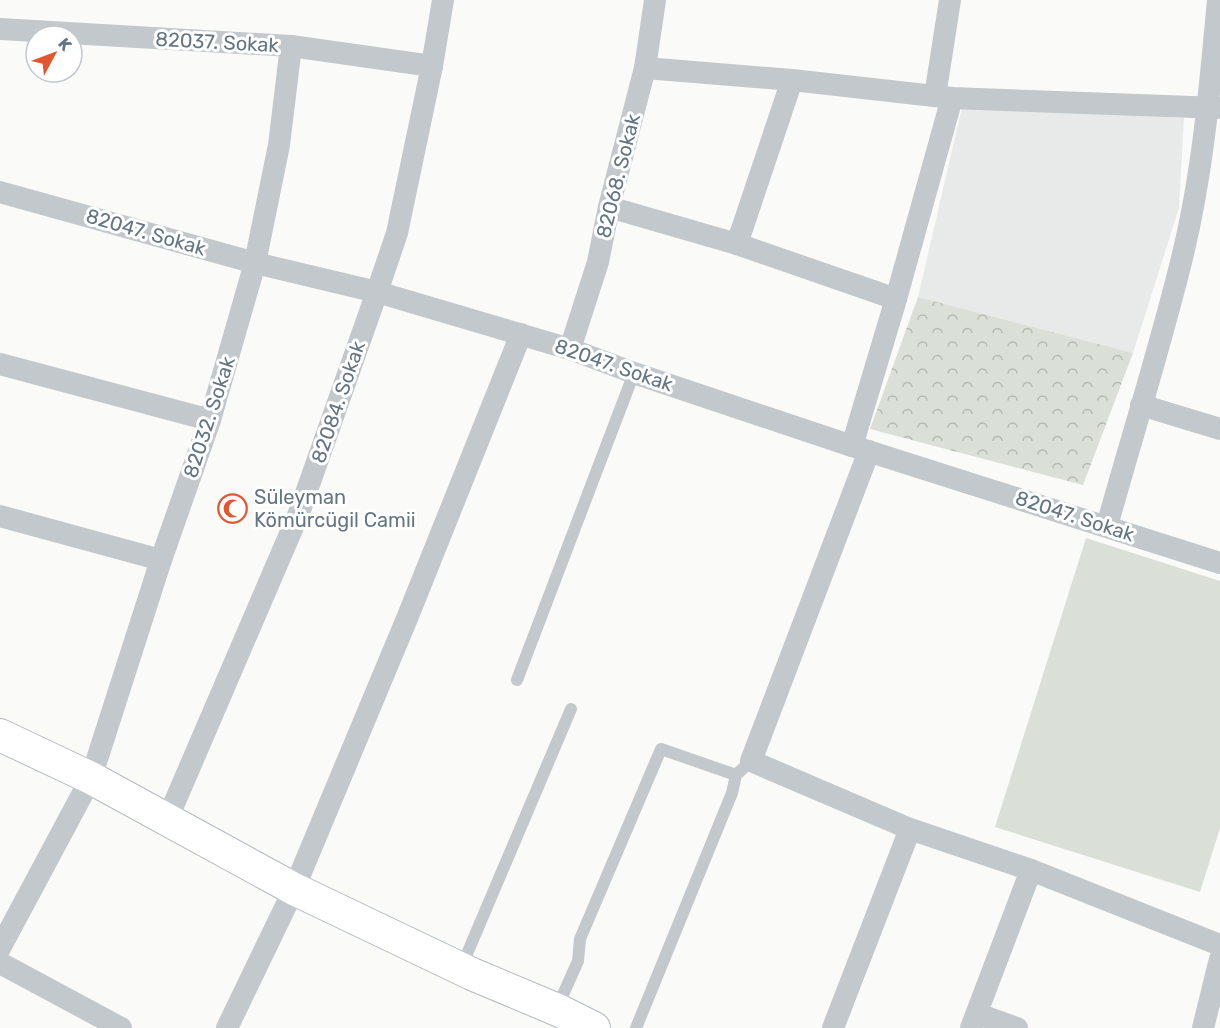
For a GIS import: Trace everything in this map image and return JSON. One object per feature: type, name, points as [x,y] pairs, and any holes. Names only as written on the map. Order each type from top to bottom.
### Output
[{"type":"street","name":"82084. Sokak","points":[[167,820],[299,513],[397,233],[432,66],[443,0]]},
{"type":"street","name":"82068. Sokak","points":[[570,349],[598,262],[609,207],[645,68],[655,0]]},
{"type":"street","points":[[950,0],[944,97],[860,449],[743,768],[1031,870],[1220,945]]},
{"type":"street","points":[[1107,526],[1183,256],[1214,107],[1218,0]]},
{"type":"street","name":"82037. Sokak","points":[[0,30],[291,46],[432,66]]},
{"type":"street","name":"82032. Sokak","points":[[0,948],[90,778],[161,560],[210,420],[255,263],[279,145],[291,46]]},
{"type":"street","points":[[645,68],[792,80],[944,97],[1214,107]]},
{"type":"street","points":[[737,244],[792,80]]},
{"type":"street","name":"82047. Sokak","points":[[0,192],[255,263],[377,292],[521,334],[860,449],[1220,563]]},
{"type":"street","points":[[609,207],[737,244],[896,299]]},
{"type":"street","points":[[227,1028],[294,889],[408,616],[521,334]]},
{"type":"street","points":[[0,364],[210,420]]},
{"type":"street","points":[[1141,405],[1220,429]]},
{"type":"street","points":[[0,516],[161,560]]},
{"type":"street","points":[[0,735],[90,778],[294,889],[461,969],[594,1028]]},
{"type":"street","points":[[833,1028],[910,829]]},
{"type":"street","points":[[1017,1028],[974,1021],[1031,870]]},
{"type":"street","points":[[1203,1028],[1220,959]]},
{"type":"street","points":[[0,963],[120,1028]]},
{"type":"lane","points":[[518,680],[634,373]]},
{"type":"lane","points":[[461,969],[571,709]]},
{"type":"lane","points":[[556,1010],[578,961],[580,939],[661,749],[743,768],[636,1028]]},
{"type":"shaded area","points":[[962,107],[1184,118],[1179,208],[1133,353],[918,297]]},
{"type":"green space","points":[[918,297],[1133,353],[1083,485],[870,429]]},
{"type":"green space","points":[[1086,538],[1220,581],[1220,828],[1200,892],[995,827]]},
{"type":"place","name":"Süleyman Kömürcügil Camii","points":[[233,509]]}]
